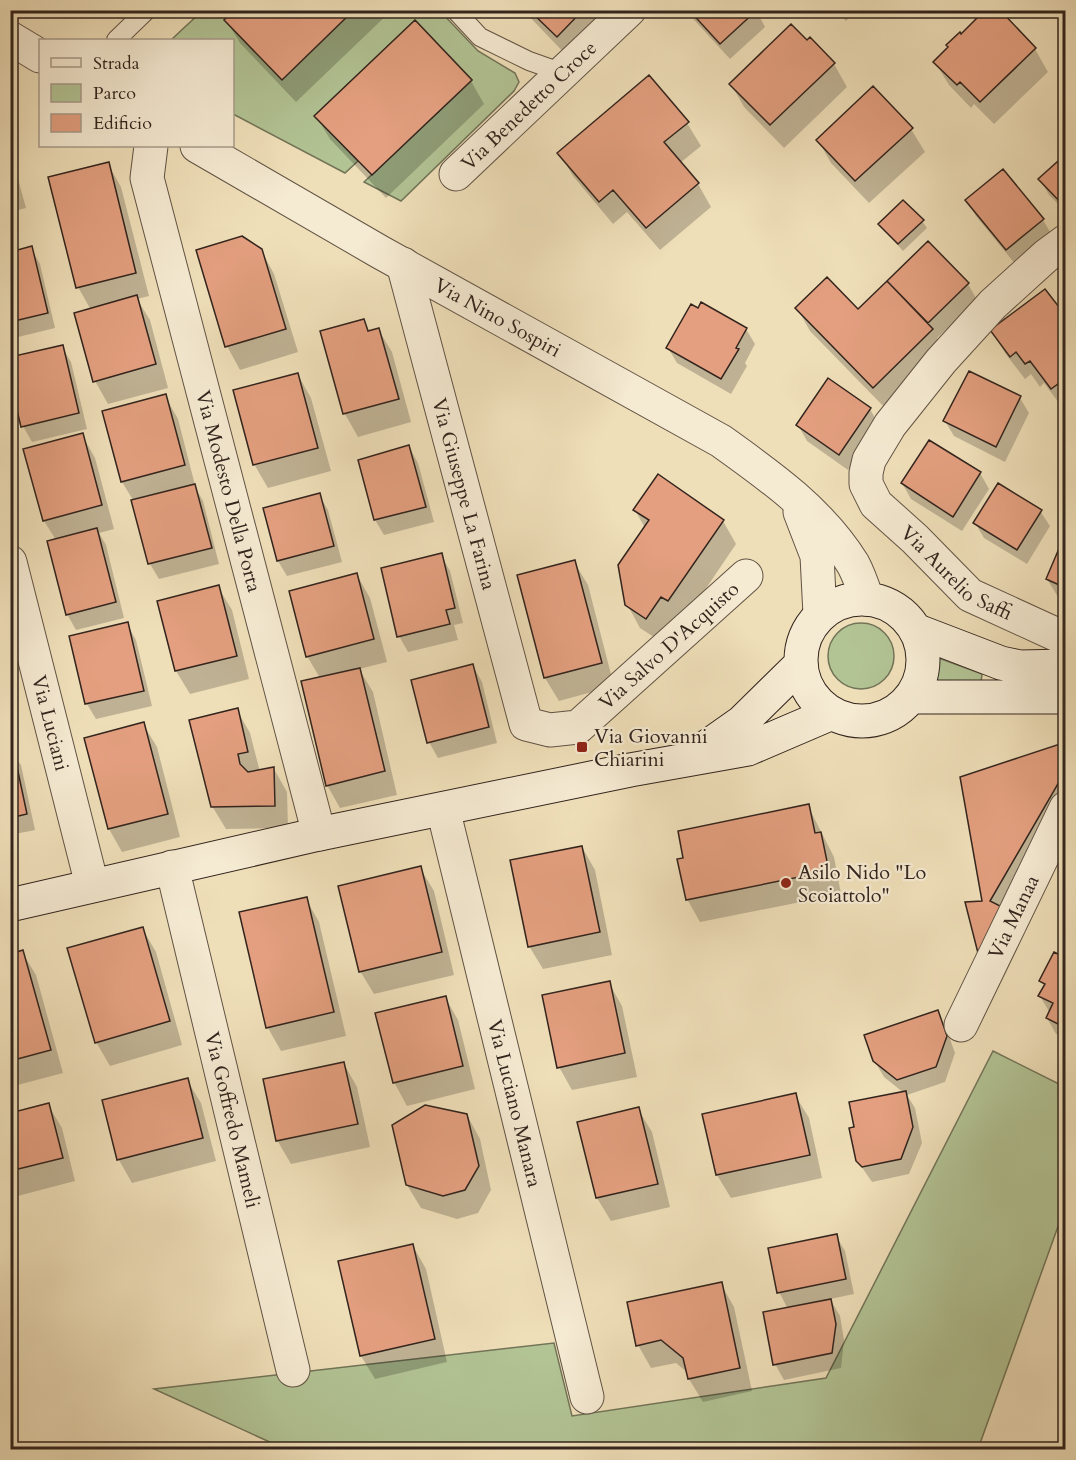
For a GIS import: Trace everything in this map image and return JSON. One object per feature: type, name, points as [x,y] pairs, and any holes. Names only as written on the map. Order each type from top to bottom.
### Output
[{"type":"street","name":"Via Benedetto Croce","points":[[456,174],[629,10]]},
{"type":"street","points":[[10,38],[39,55]]},
{"type":"street","name":"Via Modesto Della Porta","points":[[151,147],[147,178],[320,834]]},
{"type":"street","name":"Via Nino Sospiri","points":[[199,147],[403,264],[706,432],[745,458],[794,496],[829,532],[854,566],[867,599]]},
{"type":"street","name":"Via Aurelio Saffi","points":[[1065,241],[993,304],[920,386],[876,447],[869,460],[866,484],[869,495],[876,504],[915,539],[970,595],[1065,639]]},
{"type":"street","name":"Via Giuseppe La Farina","points":[[403,264],[526,724]]},
{"type":"street","points":[[794,496],[817,556],[820,615]]},
{"type":"street","name":"Via Luciani","points":[[10,562],[92,885]]},
{"type":"street","name":"Via Salvo D'Acquisto","points":[[526,724],[550,730],[578,727],[746,576]]},
{"type":"street","points":[[867,599],[895,608],[906,618],[921,643],[922,671],[911,697],[892,712],[869,720],[844,718],[832,713],[817,701],[806,684],[801,664],[802,646],[809,630],[820,615],[850,600],[867,599]]},
{"type":"street","points":[[915,630],[1001,663],[1020,667],[1065,666]]},
{"type":"street","points":[[689,759],[742,722],[801,664]]},
{"type":"street","points":[[911,697],[1065,698]]},
{"type":"street","points":[[10,905],[320,834],[748,749],[832,713]]},
{"type":"street","name":"Via Manaa","points":[[961,1025],[1065,808]]},
{"type":"street","name":"Via Luciano Manara","points":[[443,809],[587,1397]]},
{"type":"street","name":"Via Goffredo Mameli","points":[[172,867],[293,1370]]},
{"type":"lane","points":[[117,39],[147,10]]},
{"type":"lane","points":[[455,10],[480,38],[563,73]]},
{"type":"green space","points":[[202,11],[440,11],[478,51],[515,73],[519,82],[514,91],[401,201],[364,182],[472,80],[415,20],[315,116],[358,161],[345,173],[234,115],[234,39],[172,39]]},
{"type":"green space","points":[[861,623],[873,626],[884,633],[891,644],[894,656],[891,668],[884,679],[873,686],[861,689],[849,686],[838,679],[831,668],[828,656],[831,644],[838,633],[849,626]]},
{"type":"green space","points":[[936,657],[982,674],[981,682],[930,687]]},
{"type":"green space","points":[[993,1051],[1065,1087],[1065,1207],[978,1449],[285,1449],[154,1389],[554,1343],[572,1416],[826,1378]]},
{"type":"building","points":[[234,10],[354,10],[282,80],[224,20]]},
{"type":"building","points":[[529,10],[583,10],[557,37]]},
{"type":"building","points":[[689,10],[757,10],[720,44]]},
{"type":"building","points":[[985,10],[1000,10],[1036,48],[980,102],[960,82],[957,85],[933,62],[948,47],[946,45],[960,32],[961,34]]},
{"type":"building","points":[[415,20],[472,80],[372,175],[314,116]]},
{"type":"building","points":[[791,24],[807,40],[810,37],[835,63],[770,125],[729,84]]},
{"type":"building","points":[[649,75],[689,122],[664,142],[699,183],[646,228],[613,190],[599,202],[557,153]]},
{"type":"building","points":[[873,86],[913,128],[855,181],[816,140]]},
{"type":"building","points":[[1066,154],[1066,208],[1038,179]]},
{"type":"building","points":[[109,162],[136,273],[76,288],[48,177]]},
{"type":"building","points":[[1003,169],[1044,219],[1006,250],[965,200]]},
{"type":"building","points":[[903,200],[924,220],[898,244],[878,224]]},
{"type":"building","points":[[242,236],[262,249],[286,329],[225,347],[196,250]]},
{"type":"building","points":[[928,241],[969,283],[928,323],[887,281]]},
{"type":"building","points":[[32,246],[48,313],[10,322],[10,252]]},
{"type":"building","points":[[827,277],[858,309],[887,281],[933,329],[873,388],[795,308]]},
{"type":"building","points":[[1045,289],[1066,316],[1066,378],[1051,389],[1030,361],[1025,364],[1016,352],[1010,357],[990,330]]},
{"type":"building","points":[[137,295],[156,364],[93,382],[74,313]]},
{"type":"building","points":[[701,302],[747,328],[736,348],[739,349],[721,379],[666,348],[691,304],[698,308]]},
{"type":"building","points":[[364,319],[368,331],[379,328],[399,399],[343,414],[320,331]]},
{"type":"building","points":[[63,345],[79,413],[21,427],[10,381],[10,357]]},
{"type":"building","points":[[969,371],[1021,396],[996,447],[943,421]]},
{"type":"building","points":[[298,373],[318,448],[253,465],[233,390]]},
{"type":"building","points":[[828,378],[871,408],[839,455],[796,425]]},
{"type":"building","points":[[166,394],[185,465],[121,482],[102,411]]},
{"type":"building","points":[[83,433],[102,505],[43,521],[23,449]]},
{"type":"building","points":[[929,440],[981,472],[953,517],[901,483]]},
{"type":"building","points":[[409,445],[426,507],[374,520],[358,460]]},
{"type":"building","points":[[658,474],[724,520],[668,601],[661,597],[646,619],[625,605],[618,565],[649,520],[633,510]]},
{"type":"building","points":[[998,483],[1042,510],[1017,550],[973,523]]},
{"type":"building","points":[[195,484],[212,548],[148,564],[131,500]]},
{"type":"building","points":[[320,493],[334,546],[277,561],[263,508]]},
{"type":"building","points":[[97,528],[116,602],[66,615],[47,541]]},
{"type":"building","points":[[1066,532],[1066,588],[1046,579]]},
{"type":"building","points":[[442,553],[455,608],[446,610],[450,624],[397,637],[381,568]]},
{"type":"building","points":[[575,560],[602,663],[544,678],[517,575]]},
{"type":"building","points":[[357,573],[374,639],[306,657],[289,591]]},
{"type":"building","points":[[219,585],[237,656],[175,671],[157,601]]},
{"type":"building","points":[[128,622],[144,691],[85,704],[69,636]]},
{"type":"building","points":[[473,664],[489,727],[427,743],[411,680]]},
{"type":"building","points":[[360,668],[385,771],[326,786],[301,681]]},
{"type":"building","points":[[238,708],[248,752],[238,754],[240,764],[248,772],[274,767],[275,806],[211,807],[189,720]]},
{"type":"building","points":[[144,722],[168,814],[108,829],[84,738]]},
{"type":"building","points":[[1066,742],[1066,770],[990,901],[1008,910],[979,957],[965,902],[982,901],[960,777]]},
{"type":"building","points":[[13,748],[27,814],[10,818],[10,749]]},
{"type":"building","points":[[809,804],[815,833],[821,832],[829,871],[686,900],[677,859],[683,858],[678,831]]},
{"type":"building","points":[[582,846],[600,932],[528,947],[510,860]]},
{"type":"building","points":[[421,866],[442,952],[359,972],[338,886]]},
{"type":"building","points":[[307,897],[334,1012],[266,1028],[239,912]]},
{"type":"building","points":[[143,927],[170,1021],[95,1043],[67,948]]},
{"type":"building","points":[[23,950],[51,1050],[10,1061],[10,954]]},
{"type":"building","points":[[1054,952],[1066,958],[1066,1028],[1046,1018],[1053,1003],[1038,996],[1045,984],[1039,981]]},
{"type":"building","points":[[610,981],[625,1053],[557,1068],[542,995]]},
{"type":"building","points":[[446,996],[463,1066],[393,1083],[375,1013]]},
{"type":"building","points":[[938,1010],[947,1036],[936,1067],[897,1080],[873,1061],[864,1035]]},
{"type":"building","points":[[344,1062],[358,1124],[276,1141],[263,1079]]},
{"type":"building","points":[[188,1078],[203,1138],[117,1160],[102,1100]]},
{"type":"building","points":[[906,1091],[913,1127],[901,1159],[862,1167],[856,1161],[849,1128],[854,1127],[849,1102]]},
{"type":"building","points":[[796,1093],[810,1155],[716,1175],[702,1114]]},
{"type":"building","points":[[49,1103],[63,1158],[10,1171],[10,1113]]},
{"type":"building","points":[[425,1105],[467,1114],[479,1166],[465,1190],[443,1196],[406,1185],[392,1125]]},
{"type":"building","points":[[639,1107],[658,1184],[596,1198],[577,1122]]},
{"type":"building","points":[[837,1234],[846,1279],[777,1293],[768,1248]]},
{"type":"building","points":[[413,1244],[435,1339],[360,1356],[338,1261]]},
{"type":"building","points":[[722,1282],[740,1368],[688,1379],[683,1358],[661,1340],[636,1346],[627,1302]]},
{"type":"building","points":[[831,1299],[836,1324],[832,1353],[773,1365],[763,1312]]},
{"type":"place","name":"Via Giovanni Chiarini","points":[[582,747]]},
{"type":"place","name":"Asilo Nido \"Lo Scoiattolo\"","points":[[786,883]]}]
